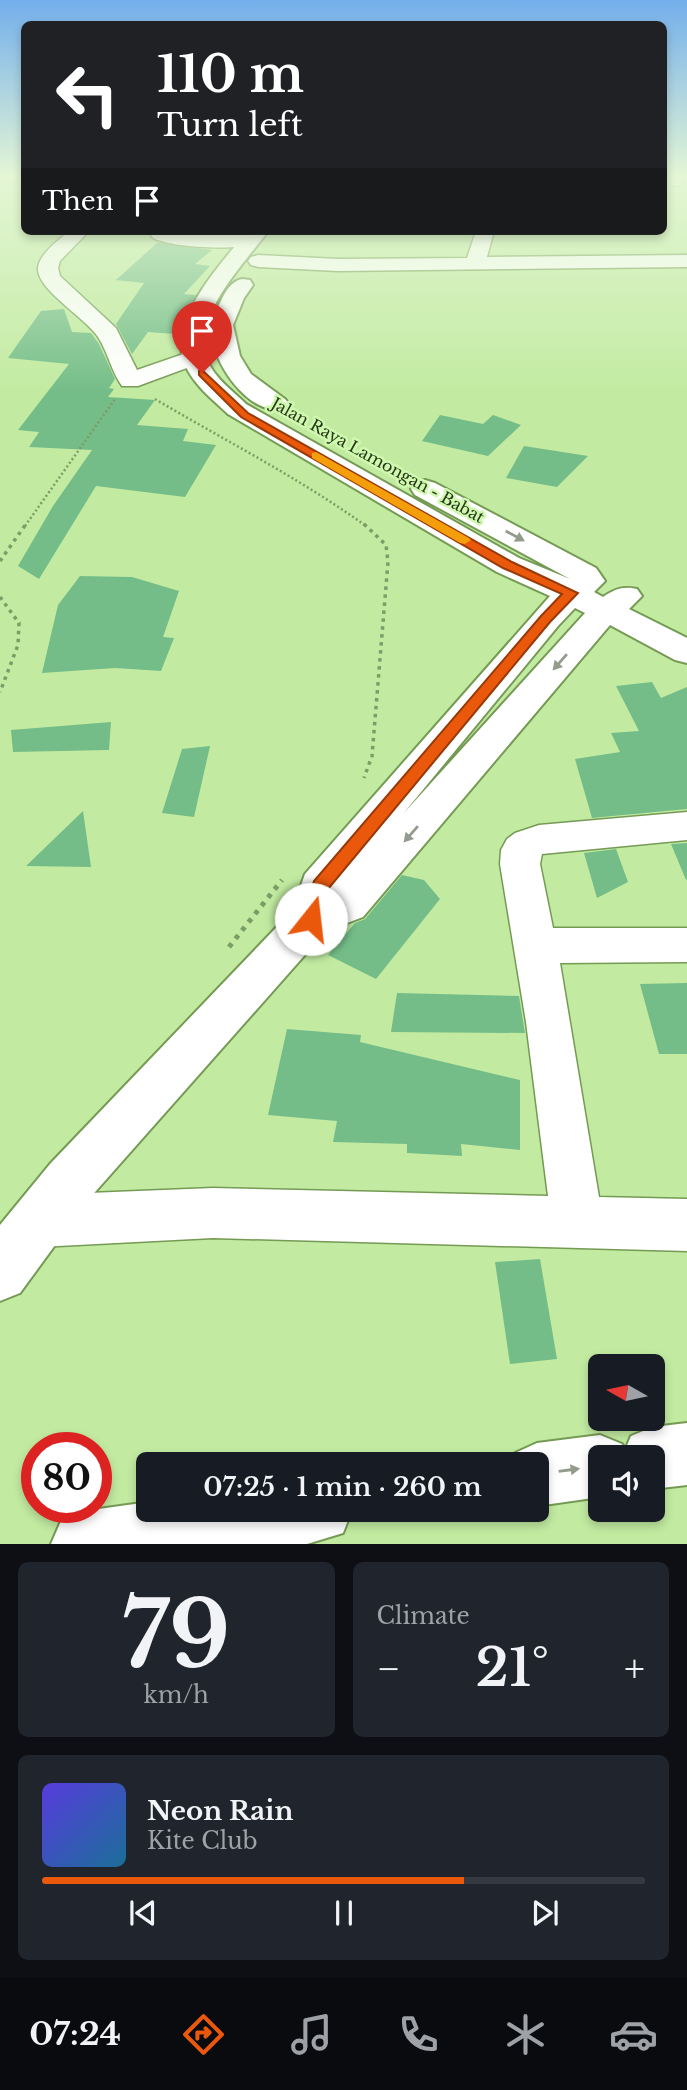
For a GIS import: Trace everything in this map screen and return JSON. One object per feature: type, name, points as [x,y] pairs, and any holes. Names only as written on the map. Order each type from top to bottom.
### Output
[{"type":"highway","name":"Jalan Raya Lamongan - Babat","points":[[251,248],[208,297],[193,336],[194,357],[202,373],[244,415],[508,565],[598,595]]},
{"type":"highway","name":"Jalan Raya Lamongan - Babat","points":[[253,248],[222,326],[228,356],[250,387],[598,595]]},
{"type":"highway","points":[[598,595],[687,626]]},
{"type":"highway","points":[[598,595],[644,628],[687,652]]},
{"type":"highway","points":[[0,1273],[69,1182],[311,919],[348,905],[598,595]]},
{"type":"highway","points":[[665,1457],[687,1454]]},
{"type":"highway","points":[[549,1473],[588,1468]]},
{"type":"highway","points":[[84,1544],[237,1522]]},
{"type":"street","points":[[64,248],[48,266],[48,272],[53,282],[108,332],[130,381],[194,357]]},
{"type":"street","points":[[271,248],[338,265],[687,261]]},
{"type":"street","points":[[475,263],[480,248]]},
{"type":"street","points":[[577,1222],[549,1022],[520,864],[522,850],[529,843],[687,826]]},
{"type":"street","points":[[535,946],[687,945]]},
{"type":"street","points":[[39,1221],[213,1213],[687,1225]]},
{"type":"path","points":[[0,561],[103,414],[130,381],[145,393],[249,456],[315,489],[374,532],[386,545],[388,562],[372,756],[363,780]]},
{"type":"path","points":[[0,597],[19,623],[18,645],[0,692]]},
{"type":"path","points":[[221,956],[289,872]]},
{"type":"building","points":[[151,248],[212,250],[195,264],[210,266],[184,294],[196,295],[175,334],[148,332],[132,354],[116,324],[144,283],[116,280]]},
{"type":"building","points":[[64,309],[72,332],[91,333],[99,344],[115,379],[109,388],[114,389],[108,397],[155,400],[137,425],[188,429],[183,441],[216,445],[185,497],[96,486],[39,579],[18,566],[53,506],[92,450],[29,447],[39,432],[18,430],[69,364],[8,358],[41,311]]},
{"type":"building","points":[[440,415],[483,424],[493,415],[521,425],[488,456],[422,441]]},
{"type":"building","points":[[524,446],[588,456],[557,487],[506,478]]},
{"type":"building","points":[[80,576],[132,577],[179,591],[163,637],[174,638],[161,671],[115,668],[42,673],[58,605]]},
{"type":"building","points":[[652,682],[661,698],[687,687],[687,809],[592,818],[575,759],[620,752],[611,733],[639,731],[616,686]]},
{"type":"building","points":[[111,722],[109,750],[13,752],[11,730]]},
{"type":"building","points":[[210,746],[194,817],[162,813],[182,749]]},
{"type":"building","points":[[83,811],[91,867],[26,866]]},
{"type":"building","points":[[687,843],[687,879],[686,880],[671,844]]},
{"type":"building","points":[[616,849],[628,882],[597,898],[584,853]]},
{"type":"building","points":[[402,875],[424,880],[440,899],[376,979],[328,955],[355,923],[365,919]]},
{"type":"building","points":[[687,983],[687,1054],[659,1054],[640,984]]},
{"type":"building","points":[[397,993],[519,996],[525,1033],[391,1032]]},
{"type":"building","points":[[287,1029],[361,1035],[360,1042],[520,1080],[520,1150],[461,1144],[462,1156],[407,1153],[407,1144],[333,1142],[337,1121],[268,1115]]},
{"type":"building","points":[[540,1259],[557,1359],[510,1364],[495,1262]]},
{"type":"slow traffic","points":[[316,456],[465,540]]},
{"type":"route","points":[[202,373],[244,415],[508,565],[571,593],[320,886],[311,919]]}]
